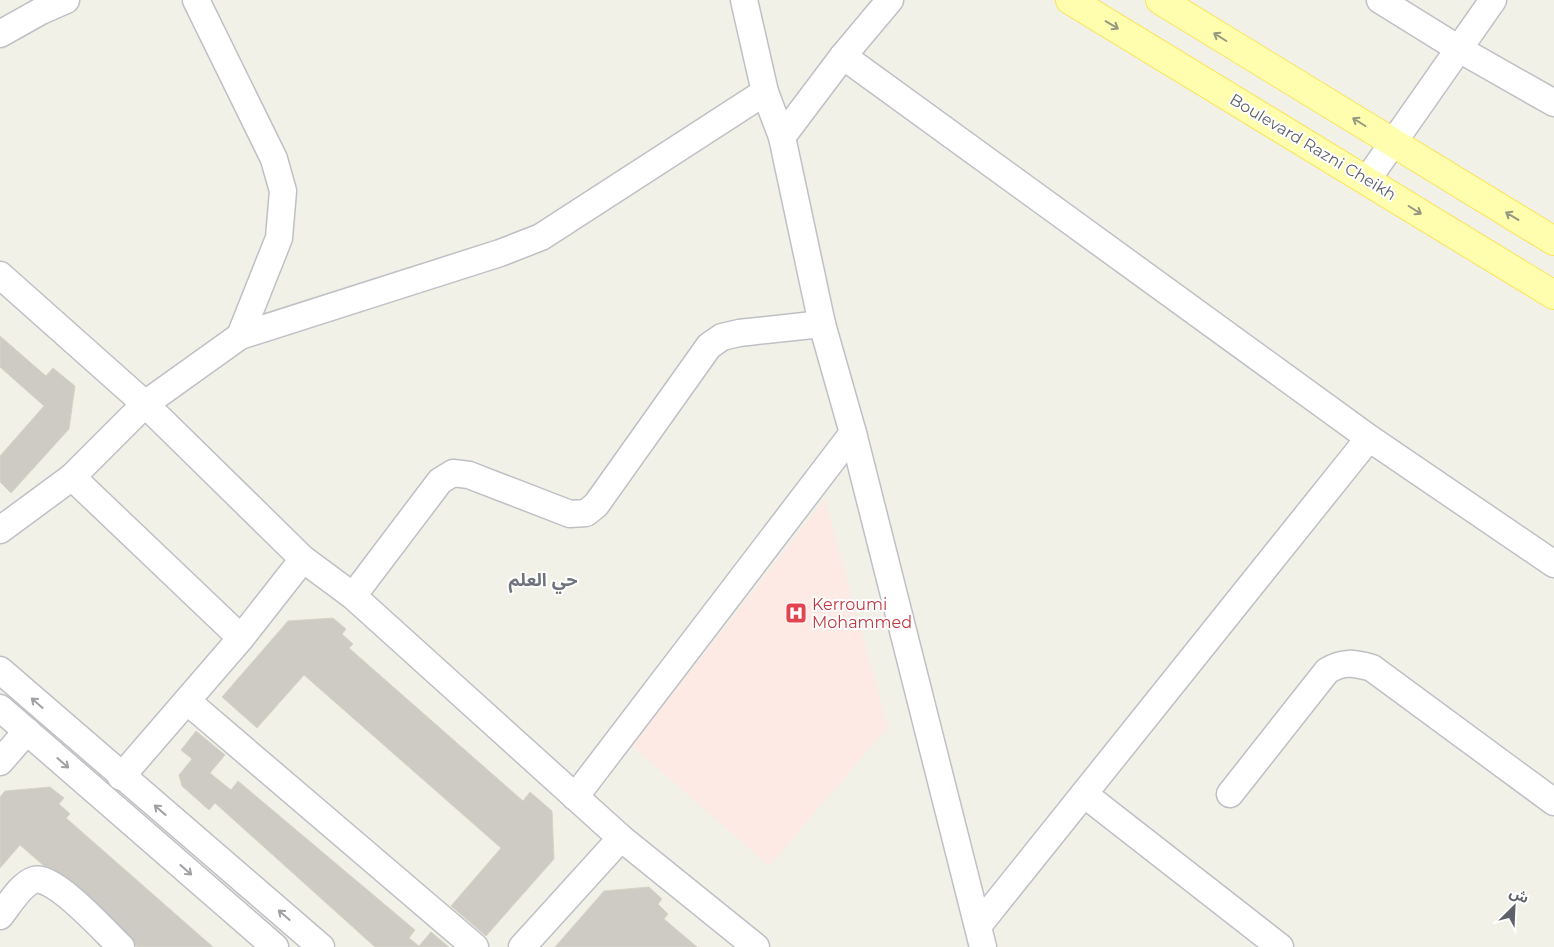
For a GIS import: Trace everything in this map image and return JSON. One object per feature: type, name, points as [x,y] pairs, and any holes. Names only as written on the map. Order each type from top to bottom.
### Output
[{"type":"main road","name":"Boulevard Razni Cheikh","points":[[1070,0],[1554,296]]},
{"type":"main road","points":[[1160,0],[1554,241]]},
{"type":"street","points":[[0,34],[38,5],[66,0]]},
{"type":"street","points":[[196,0],[274,159],[283,191],[279,238],[240,336]]},
{"type":"street","points":[[744,0],[765,92],[782,137],[822,324],[853,433],[981,937]]},
{"type":"street","points":[[782,137],[843,56],[890,0]]},
{"type":"street","points":[[1380,0],[1459,49],[1554,103]]},
{"type":"street","points":[[1367,180],[1493,0]]},
{"type":"street","points":[[843,56],[1369,438],[1554,564]]},
{"type":"street","points":[[0,530],[72,477],[145,404],[240,336],[490,256],[541,237],[765,92]]},
{"type":"street","points":[[0,275],[145,404],[303,559],[353,596],[621,838],[756,947]]},
{"type":"street","points":[[353,596],[440,481],[453,473],[469,475],[570,514],[586,512],[596,505],[709,346],[722,337],[739,333],[822,324]]},
{"type":"street","points":[[575,797],[853,433]]},
{"type":"street","points":[[981,937],[1084,794],[1369,438]]},
{"type":"street","points":[[72,477],[241,638]]},
{"type":"street","points":[[121,777],[241,638],[303,559]]},
{"type":"street","points":[[1230,794],[1327,672],[1340,663],[1354,663],[1372,668],[1554,802]]},
{"type":"street","points":[[0,670],[121,777],[321,947]]},
{"type":"street","points":[[187,701],[475,947]]},
{"type":"street","points":[[0,708],[275,947]]},
{"type":"street","points":[[0,762],[27,731]]},
{"type":"street","points":[[1084,794],[1279,947]]},
{"type":"street","points":[[522,947],[621,838]]},
{"type":"street","points":[[0,916],[28,882],[36,879],[43,880],[65,894],[121,947]]},
{"type":"shaded area","name":"Kerroumi Mohammed","points":[[825,499],[888,727],[769,866],[632,746]]},
{"type":"building","points":[[0,336],[46,376],[53,368],[75,386],[69,429],[11,493],[0,482],[0,456],[44,406],[0,367]]},
{"type":"building","points":[[333,618],[346,629],[342,634],[353,644],[349,648],[523,801],[530,792],[552,811],[554,859],[486,936],[451,906],[501,848],[304,675],[257,728],[222,697],[288,621]]},
{"type":"building","points":[[196,731],[225,755],[210,773],[231,790],[238,781],[415,930],[409,938],[419,946],[431,932],[449,947],[375,947],[215,803],[209,810],[182,786],[179,775],[192,759],[181,750]]},
{"type":"building","points":[[50,787],[64,798],[59,804],[70,814],[66,818],[213,947],[137,947],[20,845],[0,868],[0,797],[5,791]]},
{"type":"building","points":[[649,887],[662,899],[658,904],[668,914],[664,919],[697,947],[555,947],[604,891]]},
{"type":"place","name":"Kerroumi Mohammed","points":[[796,613]]},
{"type":"district","name":"حي العلم","points":[[543,580]]}]
